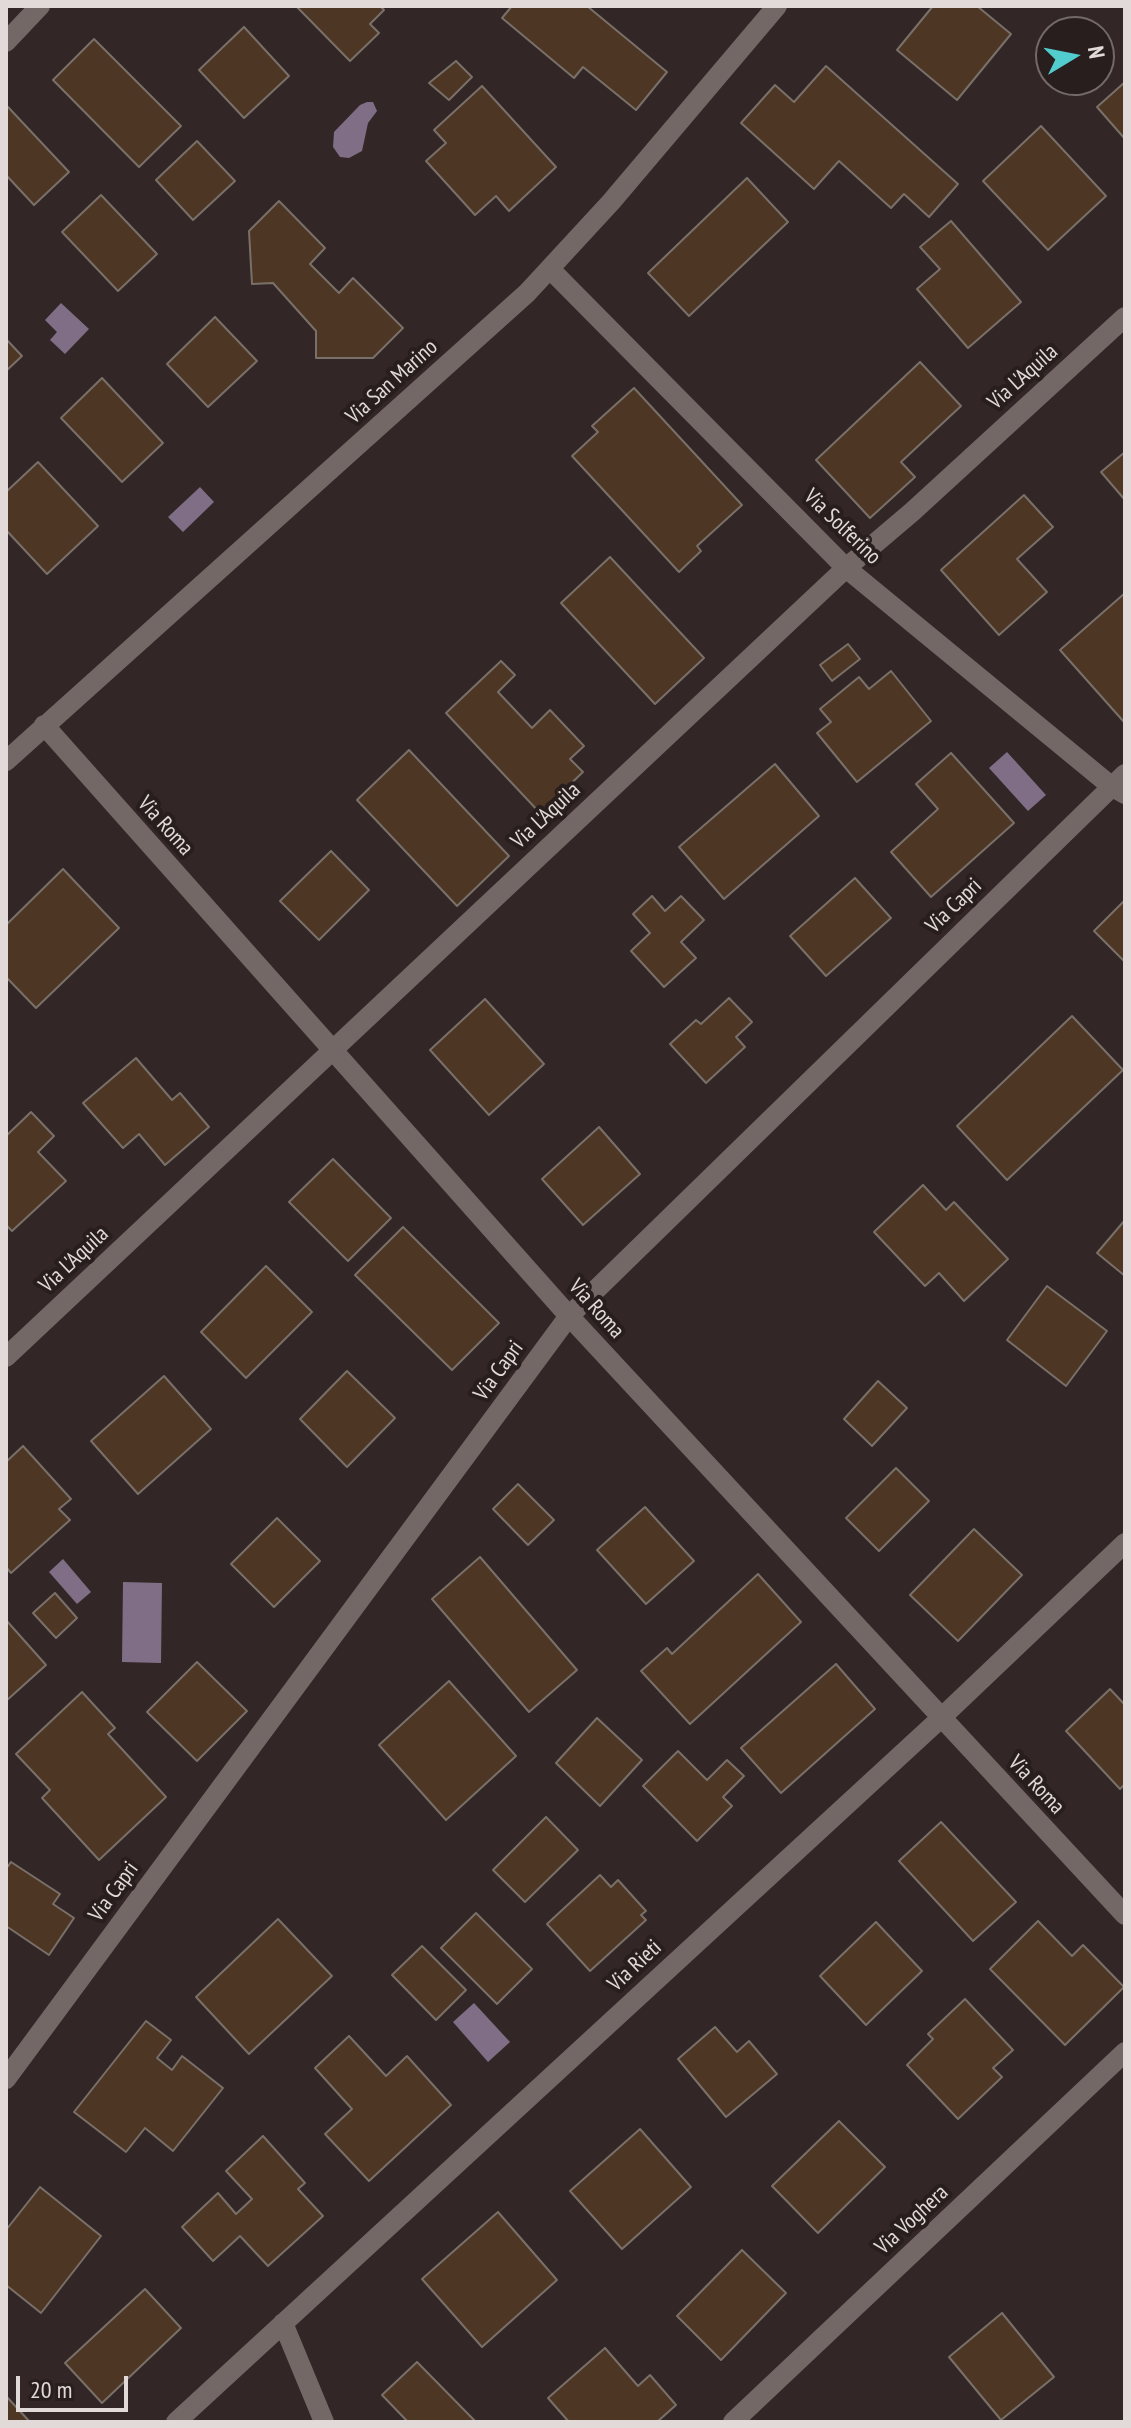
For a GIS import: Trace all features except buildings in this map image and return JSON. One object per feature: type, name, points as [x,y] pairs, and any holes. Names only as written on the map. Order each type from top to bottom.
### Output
[{"type":"street","points":[[6,42],[40,6]]},
{"type":"street","name":"Via San Marino","points":[[6,761],[496,322],[611,202],[777,6]]},
{"type":"street","name":"Via Solferino","points":[[550,269],[846,568],[1120,784]]},
{"type":"street","name":"Via L'Aquila","points":[[6,1357],[846,568],[912,512],[1125,317]]},
{"type":"street","name":"Via Roma","points":[[44,725],[569,1316],[1125,1915]]},
{"type":"street","name":"Via Capri","points":[[6,2079],[569,1316],[1120,784]]},
{"type":"street","name":"Via Rieti","points":[[176,2422],[941,1718],[1125,1543]]},
{"type":"street","name":"Via Voghera","points":[[733,2422],[1125,2052]]},
{"type":"street","points":[[283,2323],[324,2422]]},
{"type":"shaded area","points":[[373,102],[377,111],[368,123],[362,151],[349,158],[340,157],[333,147],[334,132],[360,105]]},
{"type":"shaded area","points":[[61,303],[89,329],[65,354],[50,340],[57,332],[45,320]]},
{"type":"shaded area","points":[[200,487],[214,502],[183,532],[168,517]]},
{"type":"shaded area","points":[[1007,752],[1046,795],[1028,811],[989,768]]},
{"type":"shaded area","points":[[63,1559],[91,1592],[77,1604],[49,1572]]},
{"type":"shaded area","points":[[123,1582],[162,1583],[161,1663],[122,1662]]},
{"type":"shaded area","points":[[474,2003],[510,2042],[488,2062],[453,2022]]}]
